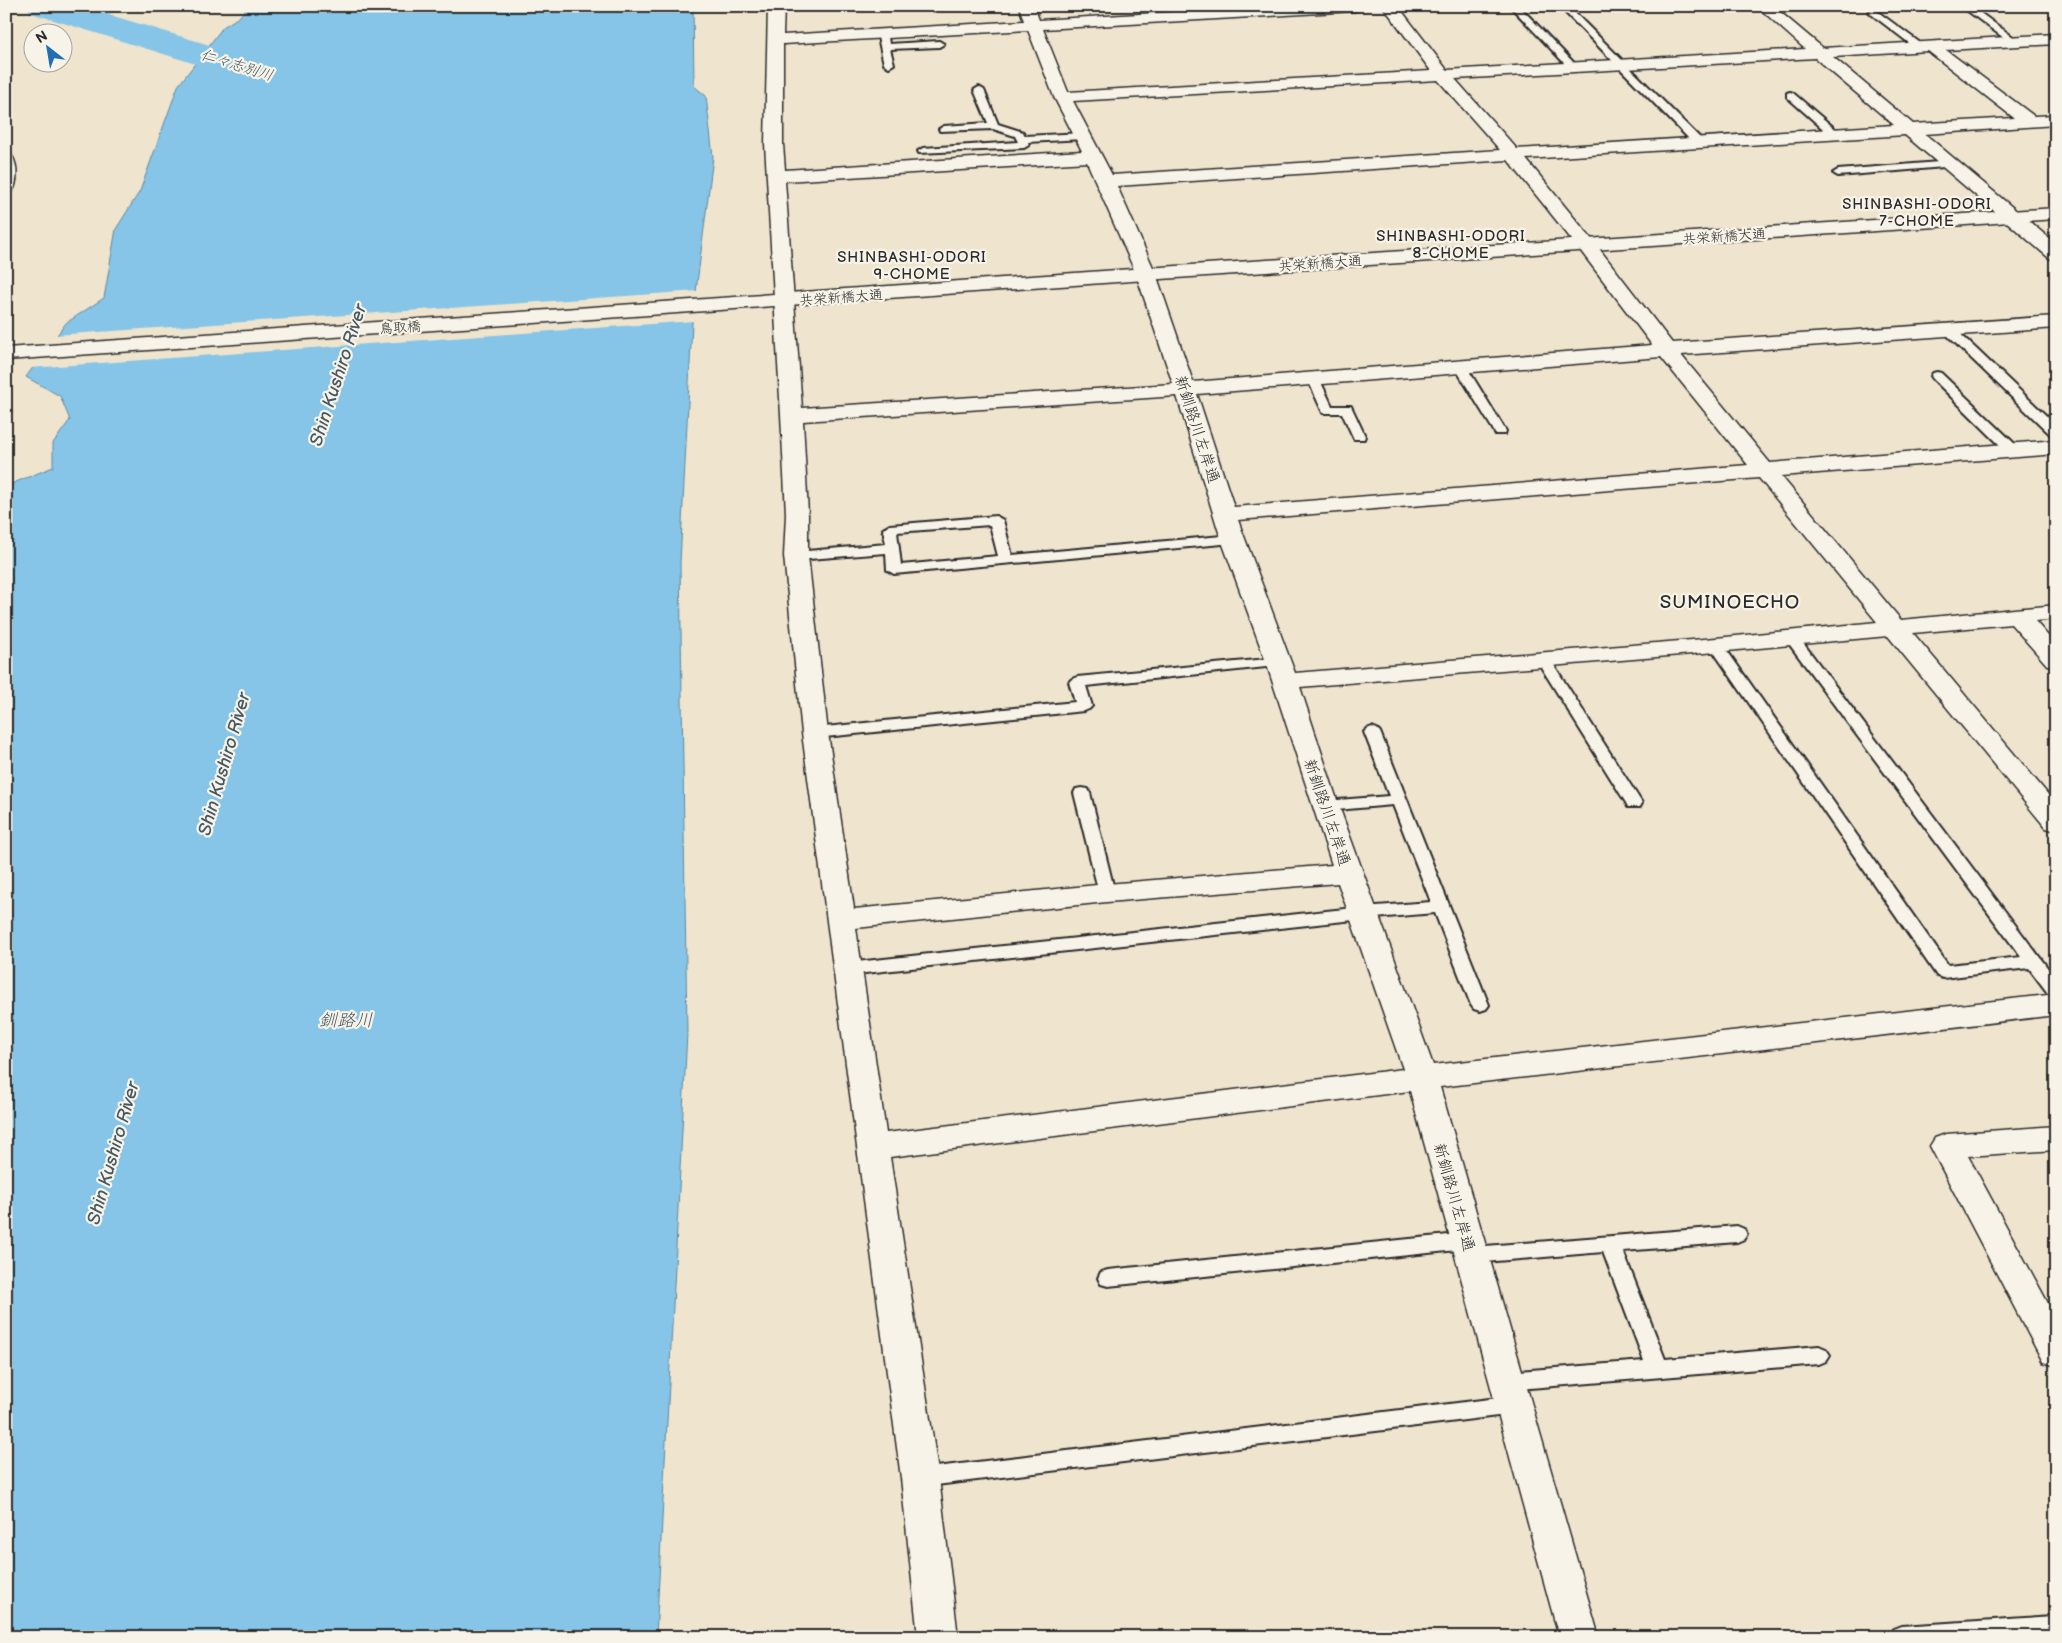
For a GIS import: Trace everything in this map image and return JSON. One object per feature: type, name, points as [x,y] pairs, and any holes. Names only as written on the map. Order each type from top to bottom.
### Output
[{"type":"street","points":[[776,6],[774,144],[792,415],[797,514],[796,556],[816,733],[847,969],[920,1478],[938,1637]]},
{"type":"street","points":[[776,40],[883,40],[1030,16],[1355,6]]},
{"type":"street","points":[[1390,6],[1442,74],[1513,155],[1587,246],[1666,350],[2056,822]]},
{"type":"street","points":[[1764,6],[1822,53],[2056,254]]},
{"type":"street","name":"新釧路川左岸通","points":[[1030,16],[1062,97],[1106,181],[1146,274],[1230,526],[1282,671],[1325,806],[1422,1078],[1579,1637]]},
{"type":"street","points":[[1062,97],[1573,66],[2015,42],[2051,43]]},
{"type":"street","points":[[1926,47],[2029,121]]},
{"type":"street","points":[[1106,181],[2056,120]]},
{"type":"street","points":[[776,176],[1088,146]]},
{"type":"street","points":[[6,160],[8,183],[6,188]]},
{"type":"street","name":"共栄新橋大通","points":[[734,303],[2056,214]]},
{"type":"street","name":"鳥取橋","points":[[6,354],[734,303]]},
{"type":"street","points":[[792,415],[1185,389],[1666,350],[2056,322]]},
{"type":"street","points":[[1230,526],[1764,470],[2056,447]]},
{"type":"street","points":[[1282,671],[1543,659],[1716,646],[2056,612]]},
{"type":"street","points":[[2017,616],[2056,660]]},
{"type":"street","points":[[841,920],[1108,893],[1349,874]]},
{"type":"street","points":[[872,1147],[1422,1078],[2056,1004]]},
{"type":"street","points":[[2056,1138],[1946,1146],[2056,1352]]},
{"type":"lane","points":[[1514,6],[1573,66]]},
{"type":"lane","points":[[1563,6],[1699,143]]},
{"type":"lane","points":[[1965,6],[2015,42]]},
{"type":"lane","points":[[1874,12],[1926,47]]},
{"type":"lane","points":[[889,64],[883,40],[940,44]]},
{"type":"lane","points":[[979,90],[994,126]]},
{"type":"lane","points":[[1790,95],[1835,134]]},
{"type":"lane","points":[[923,151],[1024,145],[1019,134],[994,126],[944,129]]},
{"type":"lane","points":[[1021,139],[1088,146]]},
{"type":"lane","points":[[1838,173],[1952,164]]},
{"type":"lane","points":[[1949,330],[2056,432]]},
{"type":"lane","points":[[1460,366],[1500,430]]},
{"type":"lane","points":[[1937,376],[2013,450]]},
{"type":"lane","points":[[1313,378],[1327,410],[1347,409],[1359,436]]},
{"type":"lane","points":[[1006,559],[996,520],[890,529],[894,570],[1006,559],[1230,526]]},
{"type":"lane","points":[[796,556],[893,548]]},
{"type":"lane","points":[[1792,638],[2056,992]]},
{"type":"lane","points":[[1716,646],[1942,972],[2033,962]]},
{"type":"lane","points":[[1543,659],[1634,803]]},
{"type":"lane","points":[[816,733],[1084,706],[1077,682],[1282,671]]},
{"type":"lane","points":[[1372,732],[1480,1005]]},
{"type":"lane","points":[[1082,793],[1108,893]]},
{"type":"lane","points":[[1325,806],[1399,800]]},
{"type":"lane","points":[[847,969],[1363,913],[1441,907]]},
{"type":"lane","points":[[1108,1278],[1470,1248],[1610,1244],[1737,1234]]},
{"type":"lane","points":[[1610,1244],[1658,1369]]},
{"type":"lane","points":[[920,1478],[1510,1393],[1658,1369],[1819,1355]]},
{"type":"lane","points":[[1901,1637],[2054,1627]]},
{"type":"water","name":"釧路川","points":[[249,6],[693,6],[694,86],[706,96],[713,157],[692,323],[680,563],[687,1033],[656,1637],[6,1637],[6,486],[53,467],[53,443],[70,420],[60,396],[26,377],[66,323],[104,298],[116,229],[140,191],[178,86],[223,27],[239,17]]},
{"type":"pier","points":[[698,291],[694,321],[30,368],[55,335]]},
{"type":"waterway","name":"仁々志別川","points":[[43,6],[283,79]]},
{"type":"district","name":"SHINBASHI-ODORI 7-CHOME","points":[[1917,212]]},
{"type":"district","name":"SHINBASHI-ODORI 8-CHOME","points":[[1451,244]]},
{"type":"district","name":"SHINBASHI-ODORI 9-CHOME","points":[[912,266]]},
{"type":"district","name":"SUMINOECHO","points":[[1730,601]]},
{"type":"water label","name":"Shin Kushiro River","points":[[338,375]]},
{"type":"water label","name":"Shin Kushiro River","points":[[224,764]]},
{"type":"water label","name":"Shin Kushiro River","points":[[113,1153]]}]
